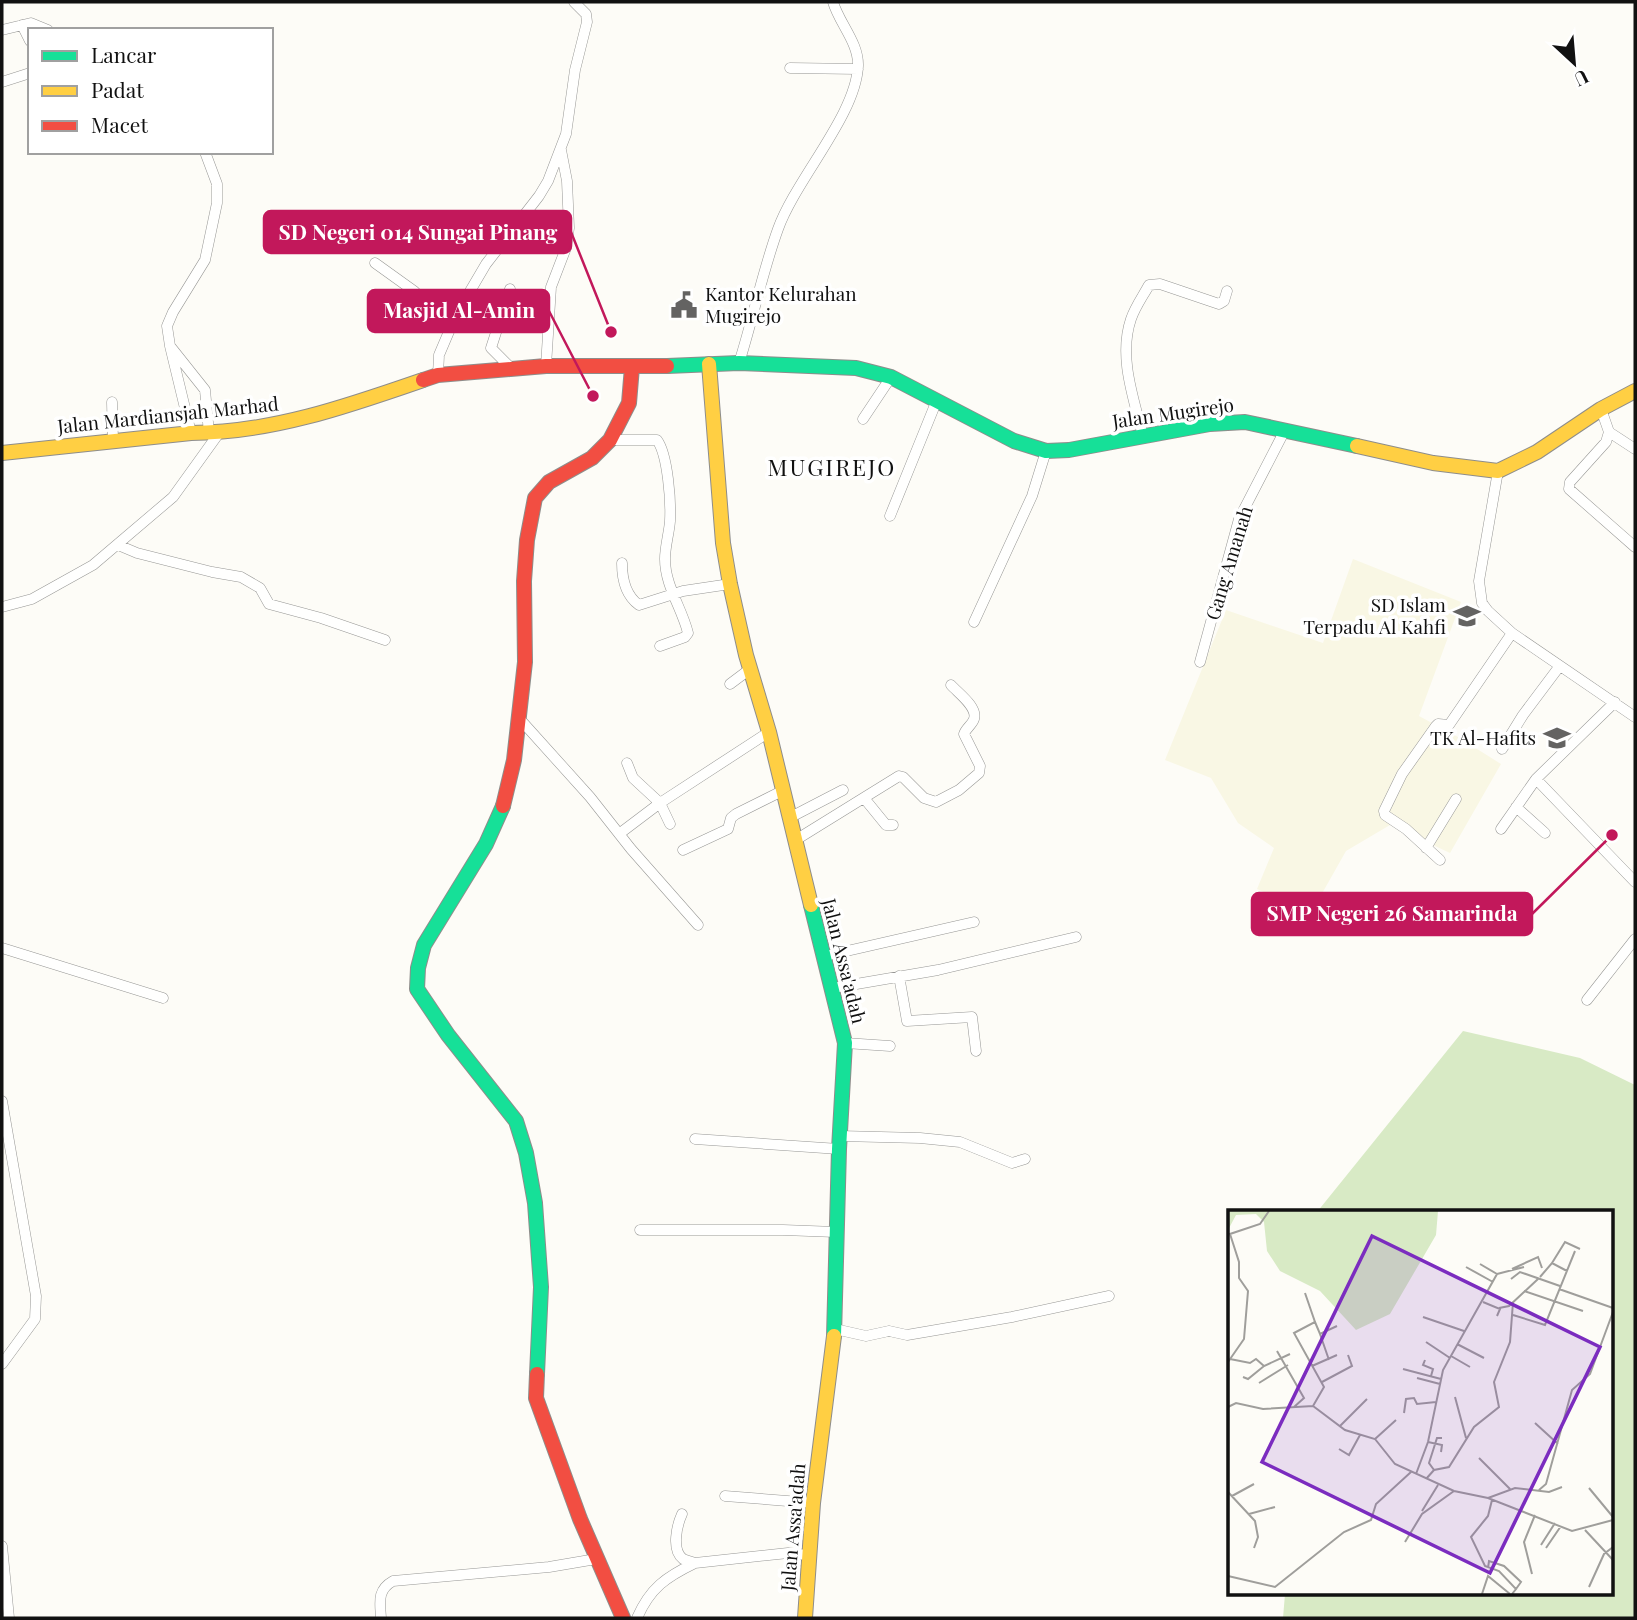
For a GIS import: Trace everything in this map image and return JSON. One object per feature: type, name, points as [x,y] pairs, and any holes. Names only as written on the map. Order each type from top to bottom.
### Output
[{"type":"street","points":[[438,375],[439,355],[451,328],[486,264],[539,196],[561,149],[575,70],[587,31],[587,18],[574,2]]},
{"type":"street","points":[[739,363],[778,229],[789,204],[848,104],[858,69],[856,53],[833,2]]},
{"type":"street","points":[[2,30],[32,23],[43,28]]},
{"type":"street","points":[[22,25],[28,37]]},
{"type":"street","points":[[790,68],[858,69]]},
{"type":"street","points":[[2,82],[28,75]]},
{"type":"street","points":[[546,366],[551,287],[566,248],[569,228],[567,181],[561,149]]},
{"type":"street","points":[[191,433],[167,326],[205,260],[217,203],[217,184],[206,154]]},
{"type":"street","points":[[375,263],[414,291],[451,328]]},
{"type":"street","points":[[1143,436],[1129,377],[1126,351],[1132,317],[1149,285],[1160,284],[1219,304],[1227,291]]},
{"type":"street","points":[[510,289],[491,348],[512,369]]},
{"type":"street","points":[[2,607],[32,599],[74,578],[118,545],[173,496],[214,433],[205,390],[170,346]]},
{"type":"street","name":"Jalan Mugirejo","points":[[709,364],[856,368],[891,377],[986,428],[1046,451],[1069,450],[1232,421],[1433,463],[1498,471]]},
{"type":"street","name":"Jalan Mardiansjah Marhad","points":[[2,453],[191,433],[214,433],[327,413],[438,375],[546,366],[709,364]]},
{"type":"street","name":"Jalan Assa'adah","points":[[709,364],[723,543],[730,584],[845,1043],[839,1142],[835,1329],[807,1555],[805,1618]]},
{"type":"street","points":[[622,1618],[596,1559],[536,1398],[540,1277],[535,1203],[526,1153],[516,1121],[447,1035],[417,989],[418,968],[424,946],[486,844],[506,800],[514,760],[525,662],[524,580],[534,498],[549,482],[592,458],[610,440],[629,403],[632,367]]},
{"type":"street","points":[[863,419],[891,377]]},
{"type":"street","points":[[1635,391],[1601,409],[1537,452],[1498,471],[1479,581],[1482,603],[1512,633],[1635,716]]},
{"type":"street","points":[[890,516],[937,400]]},
{"type":"street","points":[[112,402],[113,441]]},
{"type":"street","points":[[1601,409],[1609,432],[1606,442],[1570,482],[1569,489],[1635,547]]},
{"type":"street","name":"Gang Amanah","points":[[1200,662],[1239,519],[1285,430]]},
{"type":"street","points":[[1609,432],[1635,449]]},
{"type":"street","points":[[610,440],[657,440],[660,444],[671,506],[665,561],[673,594],[688,633],[685,637],[660,646]]},
{"type":"street","points":[[974,622],[1032,496],[1046,451]]},
{"type":"street","points":[[118,545],[137,553],[241,577],[260,588],[269,604],[321,618],[384,640]]},
{"type":"street","points":[[622,563],[626,590],[639,605],[706,586],[730,584]]},
{"type":"street","points":[[1440,860],[1385,815],[1384,811],[1402,774],[1437,724],[1449,725],[1512,633]]},
{"type":"street","points":[[1502,749],[1515,732],[1523,715],[1559,667]]},
{"type":"street","points":[[730,684],[750,669]]},
{"type":"street","points":[[794,841],[891,780],[902,776],[924,798],[936,802],[959,790],[979,773],[980,766],[964,734],[964,730],[974,720],[974,714],[971,706],[951,685]]},
{"type":"street","points":[[1501,830],[1536,779],[1615,702]]},
{"type":"street","points":[[517,718],[590,797],[698,925]]},
{"type":"street","points":[[619,834],[660,803],[769,732]]},
{"type":"street","points":[[627,763],[633,778],[660,803],[670,824]]},
{"type":"street","points":[[1536,779],[1635,882]]},
{"type":"street","points":[[789,818],[843,790]]},
{"type":"street","points":[[683,850],[728,829],[731,818],[736,814],[782,791]]},
{"type":"street","points":[[864,798],[886,825],[893,825]]},
{"type":"street","points":[[1426,848],[1456,799]]},
{"type":"street","points":[[1516,807],[1545,833]]},
{"type":"street","points":[[825,956],[974,922]]},
{"type":"street","points":[[833,988],[938,970],[1076,937]]},
{"type":"street","points":[[1587,1000],[1635,939]]},
{"type":"street","points":[[2,948],[163,998]]},
{"type":"street","points":[[899,976],[907,1021],[972,1017],[976,1051]]},
{"type":"street","points":[[845,1043],[890,1046]]},
{"type":"street","points":[[2,1101],[36,1296],[35,1319],[13,1345],[2,1364]]},
{"type":"street","points":[[695,1139],[839,1142],[920,1138],[960,1142],[1012,1163],[1025,1159]]},
{"type":"street","points":[[639,1230],[783,1230],[836,1233]]},
{"type":"street","points":[[835,1329],[866,1336],[889,1331],[907,1335],[1012,1317],[1109,1296]]},
{"type":"street","points":[[724,1496],[813,1503]]},
{"type":"street","points":[[682,1514],[677,1525],[678,1552],[683,1559],[695,1563]]},
{"type":"street","points":[[2,1546],[9,1618]]},
{"type":"street","points":[[637,1618],[653,1590],[676,1572],[695,1563],[788,1553],[807,1555]]},
{"type":"street","points":[[382,1618],[381,1592],[393,1581],[549,1567],[596,1559]]},
{"type":"shaded area","points":[[1353,559],[1461,602],[1419,716],[1501,764],[1450,853],[1390,825],[1346,851],[1311,913],[1257,889],[1274,848],[1238,823],[1211,778],[1165,760],[1226,610],[1323,643]]},
{"type":"green space","points":[[1463,1031],[1580,1058],[1635,1085],[1635,1618],[1283,1618],[1285,1596],[1612,1596],[1612,1210],[1319,1210]]},
{"type":"traffic: fast","points":[[667,366],[739,363],[856,368],[891,377],[1014,441],[1046,451],[1069,450],[1210,424],[1245,422],[1357,446]]},
{"type":"traffic: fast","points":[[503,806],[486,844],[424,945],[418,968],[417,989],[448,1035],[516,1121],[526,1153],[535,1203],[541,1287],[537,1374]]},
{"type":"traffic: fast","points":[[811,905],[845,1043],[834,1336]]},
{"type":"traffic: slow","points":[[709,364],[723,543],[730,584],[811,905]]},
{"type":"traffic: slow","points":[[2,453],[221,432],[280,423],[338,408],[423,380]]},
{"type":"traffic: slow","points":[[1357,446],[1433,463],[1498,471],[1537,452],[1601,409],[1635,391]]},
{"type":"traffic: slow","points":[[805,1618],[813,1503],[834,1336]]},
{"type":"traffic: jam","points":[[423,380],[438,375],[546,366],[667,366]]},
{"type":"traffic: jam","points":[[503,806],[514,760],[525,662],[524,581],[527,540],[535,498],[549,482],[592,458],[610,440],[629,403],[632,367]]},
{"type":"traffic: jam","points":[[537,1374],[536,1398],[580,1519],[623,1618]]},
{"type":"place","name":"Kantor Kelurahan Mugirejo","points":[[684,305]]},
{"type":"place","name":"SD Negeri 014 Sungai Pinang","points":[[611,332]]},
{"type":"place","name":"Masjid Al-Amin","points":[[593,396]]},
{"type":"place","name":"SD Islam Terpadu Al Kahfi","points":[[1467,616]]},
{"type":"place","name":"TK Al-Hafits","points":[[1557,738]]},
{"type":"place","name":"SMP Negeri 26 Samarinda","points":[[1612,835]]},
{"type":"district","name":"MUGIREJO","points":[[832,468]]}]
